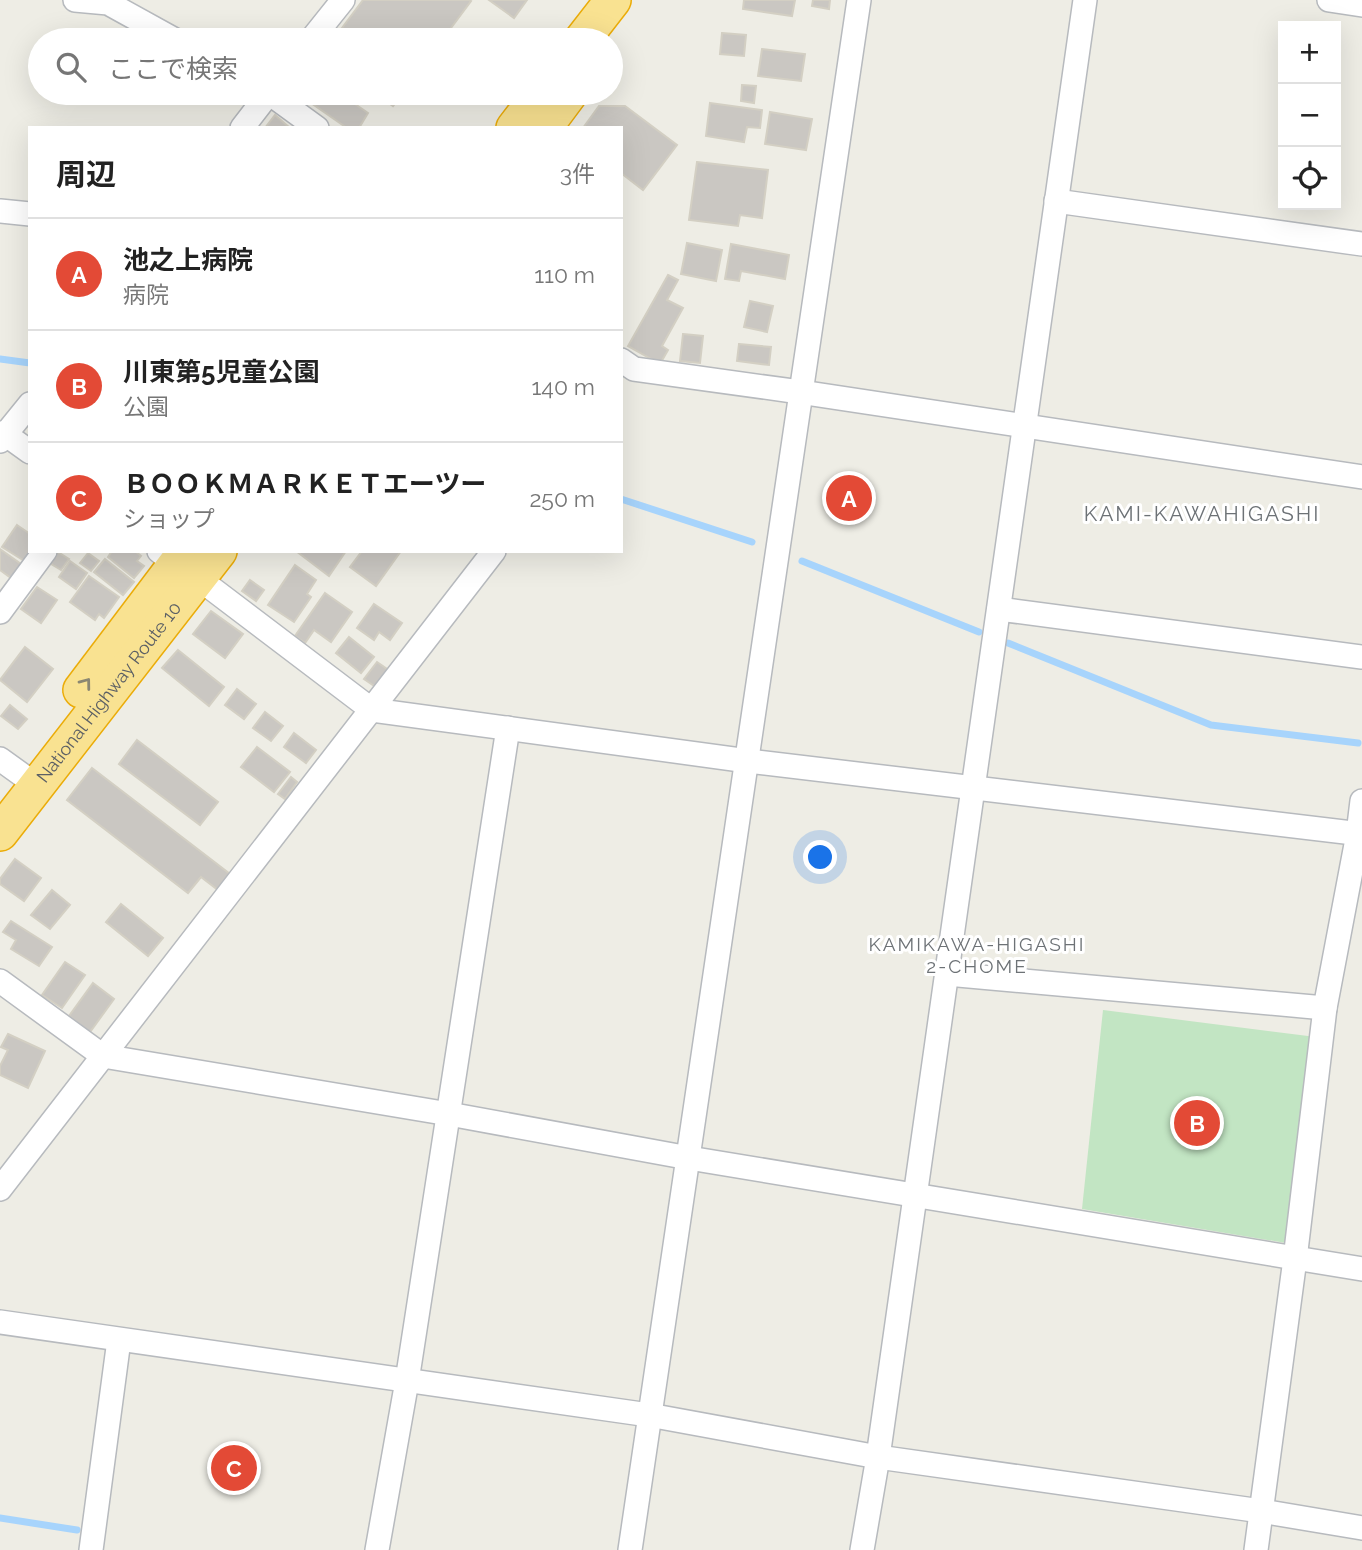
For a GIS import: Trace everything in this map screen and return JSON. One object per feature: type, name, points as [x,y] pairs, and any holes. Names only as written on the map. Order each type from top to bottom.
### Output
[{"type":"highway","points":[[591,28],[613,0]]},
{"type":"highway","points":[[619,28],[640,0]]},
{"type":"highway","points":[[516,126],[532,105]]},
{"type":"highway","points":[[545,126],[561,105]]},
{"type":"highway","name":"National Highway Route 10","points":[[0,833],[13,778],[179,561],[211,553]]},
{"type":"street","points":[[75,0],[108,1],[154,28]]},
{"type":"street","points":[[320,28],[342,0]]},
{"type":"street","points":[[630,1550],[859,0]]},
{"type":"street","points":[[862,1550],[878,1457],[1085,0]]},
{"type":"street","points":[[1329,0],[1362,5]]},
{"type":"street","points":[[244,126],[260,105]]},
{"type":"street","points":[[286,105],[314,126]]},
{"type":"street","points":[[1056,201],[1362,244]]},
{"type":"street","points":[[0,211],[28,215]]},
{"type":"street","points":[[625,371],[800,393],[1362,477]]},
{"type":"street","points":[[28,406],[2,436],[28,451]]},
{"type":"street","points":[[0,612],[44,553]]},
{"type":"street","points":[[0,1189],[492,553]]},
{"type":"street","points":[[179,561],[372,710],[748,761],[1360,834]]},
{"type":"street","points":[[999,609],[1362,657]]},
{"type":"street","points":[[377,1550],[407,1381],[508,728]]},
{"type":"street","points":[[1256,1550],[1325,1008],[1360,834],[1362,801]]},
{"type":"street","points":[[947,974],[1325,1008]]},
{"type":"street","points":[[0,981],[103,1056],[449,1114],[689,1158],[1362,1269]]},
{"type":"street","points":[[0,1322],[649,1415],[878,1457],[1261,1511],[1362,1528]]},
{"type":"street","points":[[91,1550],[119,1340]]},
{"type":"green space","points":[[1103,1010],[1316,1037],[1286,1243],[1082,1209]]},
{"type":"building","points":[[363,0],[471,1],[451,28],[342,28]]},
{"type":"building","points":[[489,0],[527,0],[514,18]]},
{"type":"building","points":[[744,0],[795,0],[792,16],[743,9]]},
{"type":"building","points":[[813,0],[830,0],[829,9],[812,6]]},
{"type":"building","points":[[722,33],[746,35],[744,56],[720,54]]},
{"type":"building","points":[[762,49],[805,54],[801,81],[758,76]]},
{"type":"building","points":[[742,85],[756,86],[754,103],[741,101]]},
{"type":"building","points":[[710,103],[762,110],[760,128],[747,127],[744,142],[706,136]]},
{"type":"building","points":[[314,105],[356,105],[368,113],[360,126],[344,126]]},
{"type":"building","points":[[599,106],[625,106],[677,145],[643,190],[623,175],[623,126],[584,126]]},
{"type":"building","points":[[770,112],[812,119],[806,150],[765,144]]},
{"type":"building","points":[[275,115],[288,126],[267,126]]},
{"type":"building","points":[[697,162],[768,170],[762,218],[740,215],[738,226],[689,220]]},
{"type":"building","points":[[687,243],[722,250],[716,281],[681,274]]},
{"type":"building","points":[[731,244],[789,255],[785,279],[741,271],[739,281],[725,279]]},
{"type":"building","points":[[668,275],[678,280],[667,300],[683,308],[662,346],[668,350],[660,364],[628,346]]},
{"type":"building","points":[[750,301],[773,306],[767,332],[744,327]]},
{"type":"building","points":[[683,334],[703,336],[700,363],[680,361]]},
{"type":"building","points":[[739,344],[771,347],[769,365],[737,361]]},
{"type":"building","points":[[17,525],[28,533],[28,553],[32,553],[26,562],[2,547]]},
{"type":"building","points":[[0,549],[21,564],[11,578],[0,570]]},
{"type":"building","points":[[57,553],[69,559],[61,570],[51,564]]},
{"type":"building","points":[[88,553],[99,561],[91,571],[80,563]]},
{"type":"building","points":[[111,553],[137,553],[141,556],[137,561],[144,566],[134,578],[108,557]]},
{"type":"building","points":[[299,553],[345,553],[329,576]]},
{"type":"building","points":[[360,553],[400,553],[376,586],[350,567]]},
{"type":"building","points":[[105,559],[134,582],[123,595],[94,572]]},
{"type":"building","points":[[70,561],[87,573],[76,589],[59,577]]},
{"type":"building","points":[[295,565],[316,580],[307,594],[311,597],[294,622],[268,605]]},
{"type":"building","points":[[89,576],[119,597],[104,618],[99,614],[95,620],[70,602]]},
{"type":"building","points":[[250,580],[264,590],[256,601],[242,591]]},
{"type":"building","points":[[37,587],[57,600],[41,623],[21,609]]},
{"type":"building","points":[[325,593],[352,612],[331,642],[314,630],[305,643],[295,636]]},
{"type":"building","points":[[374,604],[402,623],[390,640],[379,632],[374,640],[357,628]]},
{"type":"building","points":[[211,611],[243,634],[225,658],[193,634]]},
{"type":"building","points":[[349,637],[374,657],[361,673],[336,653]]},
{"type":"building","points":[[25,647],[53,669],[27,702],[0,680]]},
{"type":"building","points":[[178,650],[224,687],[209,706],[162,668]]},
{"type":"building","points":[[377,662],[390,671],[377,688],[364,679]]},
{"type":"building","points":[[237,689],[256,704],[244,719],[225,705]]},
{"type":"building","points":[[10,705],[27,719],[18,729],[1,716]]},
{"type":"building","points":[[265,712],[283,726],[271,741],[253,728]]},
{"type":"building","points":[[294,733],[316,750],[306,763],[284,747]]},
{"type":"building","points":[[137,740],[218,802],[200,825],[119,764]]},
{"type":"building","points":[[257,747],[290,772],[274,792],[241,767]]},
{"type":"building","points":[[92,768],[230,874],[218,890],[201,877],[188,893],[67,800]]},
{"type":"building","points":[[291,777],[297,782],[285,799],[278,794]]},
{"type":"building","points":[[15,859],[41,878],[24,901],[0,884],[0,879]]},
{"type":"building","points":[[52,890],[70,905],[50,929],[31,915]]},
{"type":"building","points":[[121,904],[163,938],[148,956],[106,922]]},
{"type":"building","points":[[11,921],[52,947],[39,966],[11,949],[16,940],[3,932]]},
{"type":"building","points":[[65,962],[85,975],[62,1008],[42,995]]},
{"type":"building","points":[[93,983],[114,999],[90,1032],[69,1016]]},
{"type":"building","points":[[8,1034],[45,1051],[28,1088],[0,1075],[0,1066],[8,1050],[1,1047]]},
{"type":"waterway","points":[[0,359],[28,363]]},
{"type":"waterway","points":[[623,500],[752,542]]},
{"type":"waterway","points":[[802,561],[979,632]]},
{"type":"waterway","points":[[1008,643],[1211,725],[1358,743]]},
{"type":"waterway","points":[[0,1518],[77,1530]]},
{"type":"place","name":"池之上病院","points":[[849,498]]},
{"type":"place","name":"川東第5児童公園","points":[[1197,1123]]},
{"type":"place","name":"ＢＯＯＫＭＡＲＫＥＴエーツー","points":[[234,1468]]},
{"type":"district","name":"KAMI-KAWAHIGASHI","points":[[1202,514]]},
{"type":"district","name":"KAMIKAWA-HIGASHI 2-CHOME","points":[[977,955]]}]
